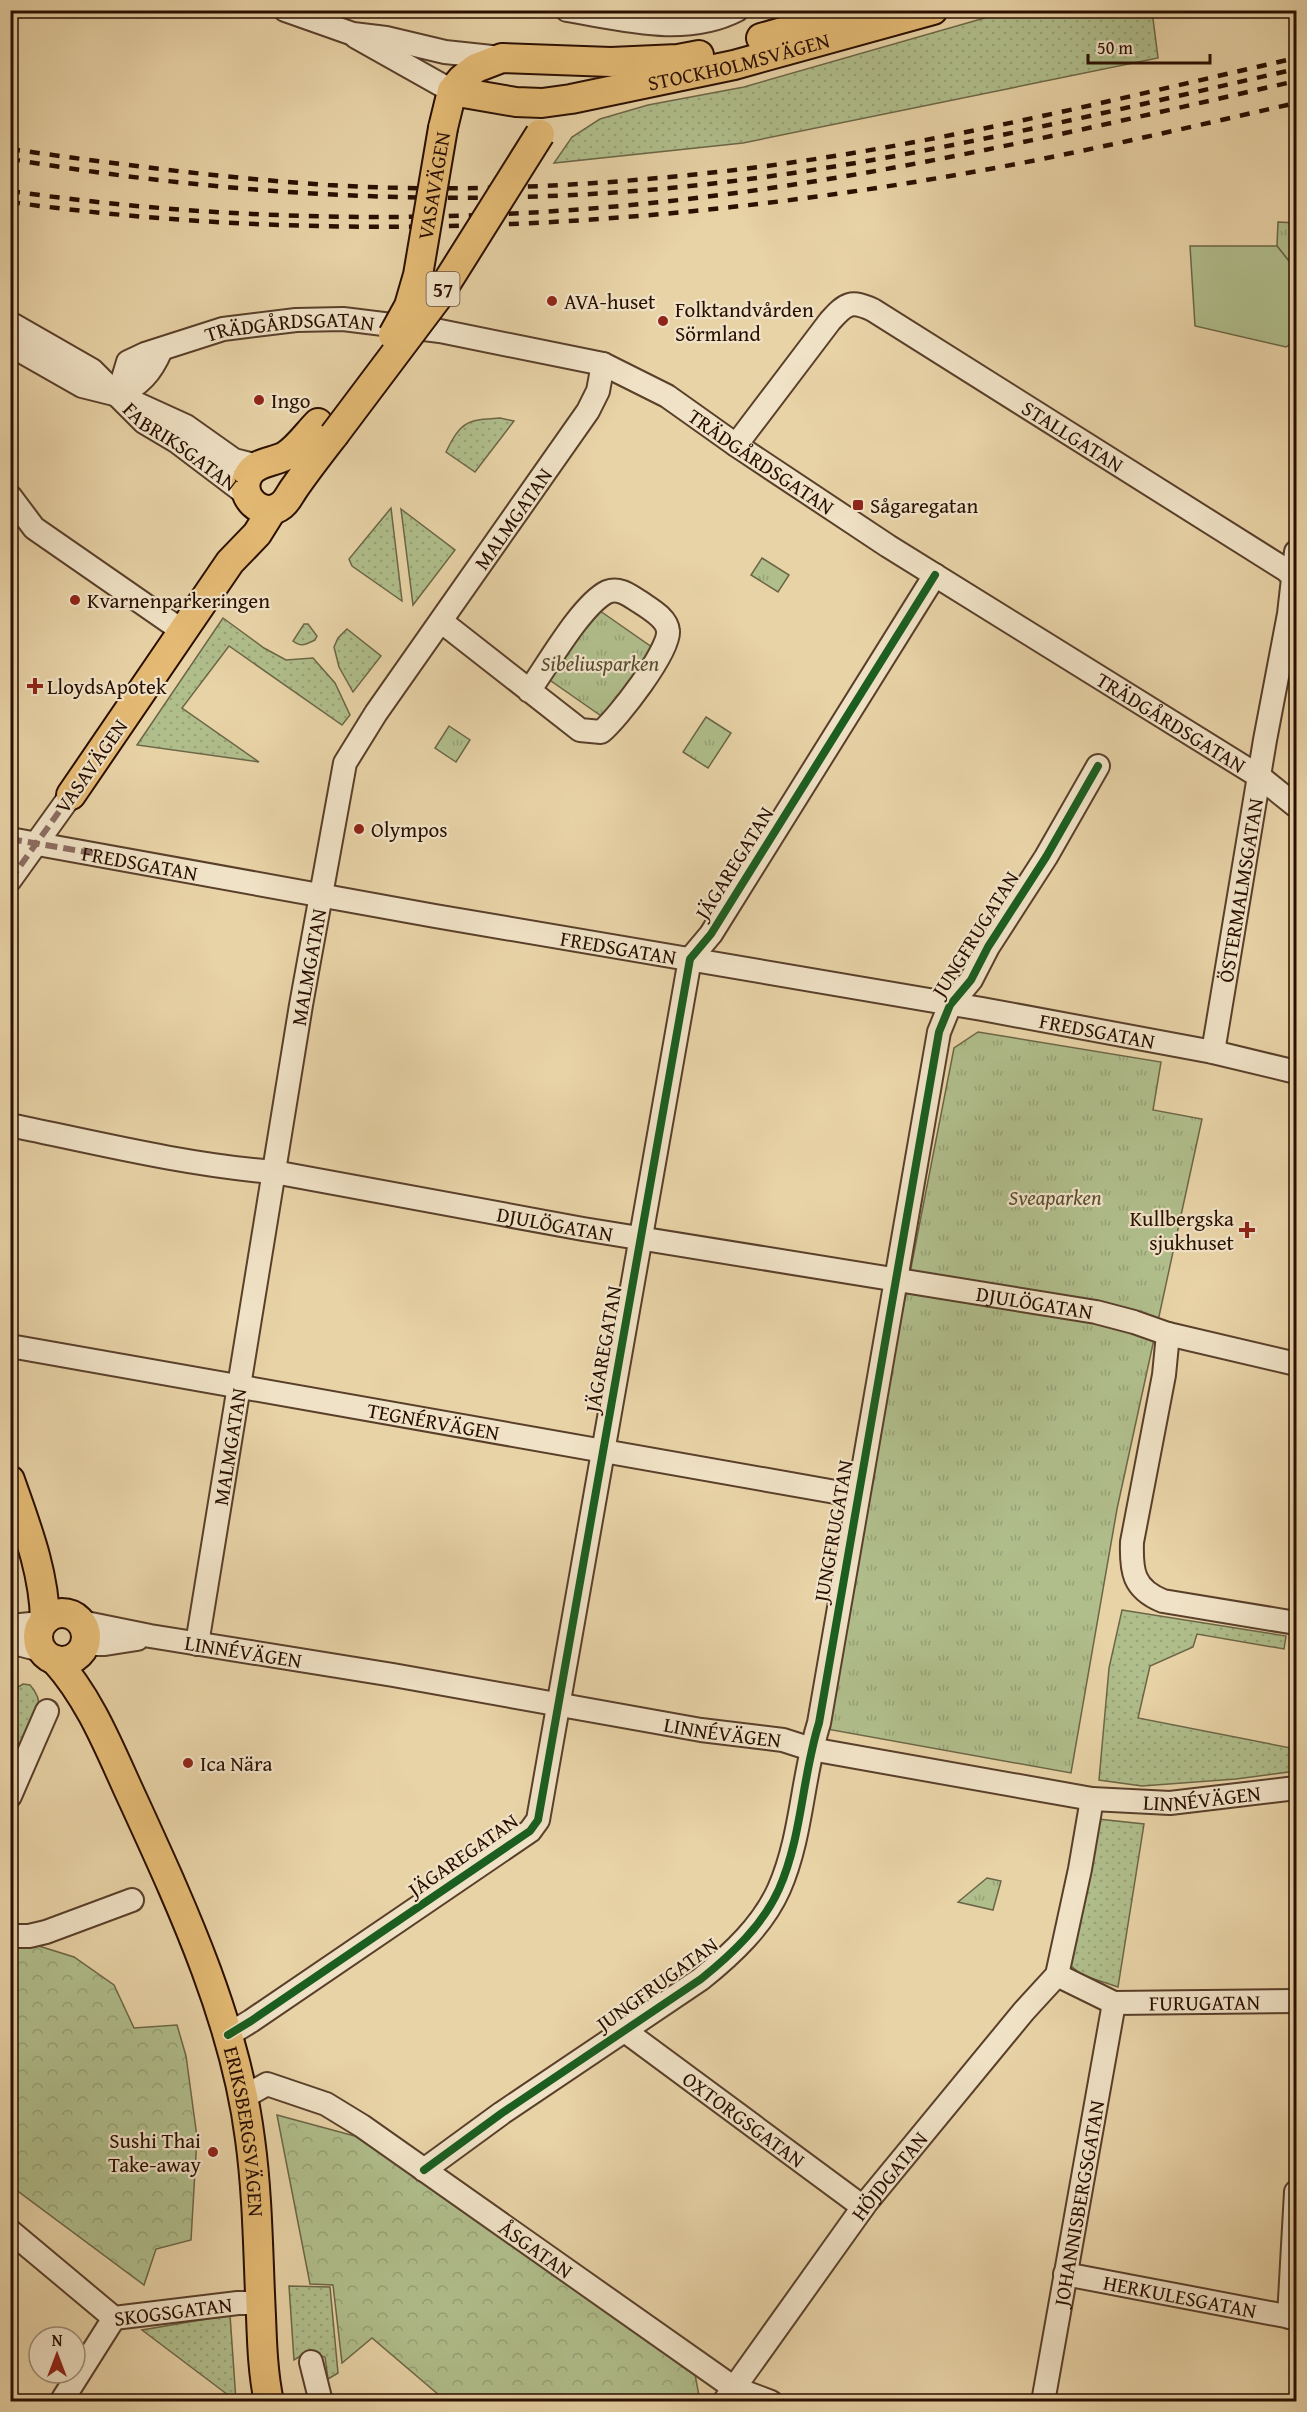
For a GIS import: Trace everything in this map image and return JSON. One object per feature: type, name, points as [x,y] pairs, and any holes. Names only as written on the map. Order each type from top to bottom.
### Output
[{"type":"main road","name":"STOCKHOLMSVÄGEN","points":[[502,58],[611,62],[678,59],[860,10]]},
{"type":"main road","name":"STOCKHOLMSVÄGEN","points":[[452,91],[494,100],[543,103],[580,97],[734,65],[933,10]]},
{"type":"main road","points":[[452,91],[476,68],[502,58],[528,76],[537,88],[543,103]]},
{"type":"main road","name":"VASAVÄGEN","points":[[265,500],[245,484],[248,476],[262,465],[286,455],[326,429],[393,335],[409,306],[418,275],[443,128],[452,91]]},
{"type":"main road","name":"57","points":[[540,134],[580,97]]},
{"type":"main road","name":"57","points":[[540,134],[543,103]]},
{"type":"main road","name":"VASAVÄGEN","points":[[71,795],[230,562],[256,534],[265,500],[437,298],[540,134]]},
{"type":"main road","points":[[262,465],[275,465],[285,471],[290,479],[265,500]]},
{"type":"main road","name":"ERIKSBERGSVÄGEN","points":[[10,1480],[39,1564],[44,1597],[46,1638],[91,1710],[170,1880],[201,1957],[228,2035],[244,2097],[251,2147],[264,2364],[269,2402]]},
{"type":"main road","name":"ERIKSBERGSVÄGEN","points":[[39,1564],[80,1633],[91,1710]]},
{"type":"main road","points":[[62,1612],[80,1633],[71,1659],[46,1638],[54,1614],[62,1612]]},
{"type":"street","points":[[285,10],[353,34],[452,91]]},
{"type":"street","points":[[567,10],[677,25],[698,23],[737,10]]},
{"type":"street","points":[[353,34],[386,38],[445,52],[502,58]]},
{"type":"street","name":"STALLGATAN","points":[[736,445],[830,321],[846,305],[858,304],[873,310],[1212,522],[1295,578]]},
{"type":"street","name":"TRÄDGÅRDSGATAN","points":[[118,395],[135,387],[147,376],[161,350],[191,338],[228,328],[296,320],[343,319],[440,331],[603,364],[667,396],[736,445],[935,575],[1260,777],[1296,806]]},
{"type":"street","name":"FABRIKSGATAN","points":[[10,323],[92,370],[144,422],[265,500]]},
{"type":"street","name":"FABRIKSGATAN","points":[[10,345],[82,386],[118,395],[186,426],[234,460],[262,465]]},
{"type":"street","name":"MALMGATAN","points":[[197,1644],[301,1005],[345,763],[376,713],[588,411],[598,391],[603,364]]},
{"type":"street","points":[[10,496],[33,528],[184,632]]},
{"type":"street","name":"ÖSTERMALMSGATAN","points":[[1213,1052],[1295,578],[1296,552]]},
{"type":"street","name":"JÄGAREGATAN","points":[[228,2035],[530,1831],[538,1820],[560,1706],[690,959],[711,934],[935,575]]},
{"type":"street","points":[[442,622],[529,691],[580,730],[601,732],[614,722],[663,652],[668,632],[664,621],[622,591],[609,591],[590,604],[529,691]]},
{"type":"street","name":"JUNGFRUGATAN","points":[[424,2170],[477,2131],[701,1979],[730,1956],[755,1928],[778,1891],[795,1840],[811,1749],[819,1723],[939,1032],[950,1005],[970,980],[988,947],[1046,857],[1098,766]]},
{"type":"street","name":"VASAVÄGEN","points":[[10,880],[71,795]]},
{"type":"street","name":"FREDSGATAN","points":[[10,839],[1213,1052],[1296,1072]]},
{"type":"street","name":"DJULÖGATAN","points":[[10,1125],[148,1152],[248,1170],[274,1172],[583,1229],[1096,1312],[1168,1334],[1296,1364]]},
{"type":"street","points":[[1168,1334],[1164,1375],[1132,1542],[1131,1560],[1134,1575],[1140,1588],[1150,1596],[1162,1601],[1296,1623]]},
{"type":"street","name":"TEGNÉRVÄGEN","points":[[10,1346],[203,1378],[239,1387],[858,1496]]},
{"type":"street","points":[[10,1626],[46,1638]]},
{"type":"street","name":"LINNÉVÄGEN","points":[[80,1633],[150,1636],[393,1675],[701,1730],[783,1740],[811,1749],[1092,1799],[1170,1803],[1296,1788]]},
{"type":"street","points":[[10,1642],[46,1638]]},
{"type":"street","points":[[10,1796],[47,1712]]},
{"type":"street","points":[[1092,1799],[1080,1869],[1057,1975],[1114,2003]]},
{"type":"street","points":[[10,1936],[29,1936],[46,1932],[132,1900]]},
{"type":"street","name":"HÖJDGATAN","points":[[729,2395],[863,2207],[1024,2011],[1057,1975]]},
{"type":"street","name":"FURUGATAN","points":[[1114,2003],[1296,2001]]},
{"type":"street","name":"JOHANNISBERGSGATAN","points":[[1042,2402],[1114,2003]]},
{"type":"street","name":"OXTORGSGATAN","points":[[625,2031],[863,2207]]},
{"type":"street","name":"ÅSGATAN","points":[[244,2097],[269,2103],[299,2095],[326,2104],[362,2126],[424,2170],[729,2395],[771,2402]]},
{"type":"street","points":[[1293,2318],[1296,2192]]},
{"type":"street","name":"SKOGSGATAN","points":[[10,2231],[114,2318],[238,2303],[260,2303]]},
{"type":"street","name":"HERKULESGATAN","points":[[1065,2274],[1293,2318]]},
{"type":"street","points":[[61,2402],[114,2318]]},
{"type":"street","points":[[311,2362],[321,2402]]},
{"type":"green space","points":[[1009,11],[1152,11],[1158,58],[743,143],[554,163],[572,137],[600,119],[648,105],[744,87]]},
{"type":"green space","points":[[1278,222],[1296,223],[1296,270],[1277,246]]},
{"type":"green space","points":[[1190,246],[1277,246],[1296,270],[1296,340],[1286,347],[1195,326]]},
{"type":"green space","points":[[500,418],[514,421],[475,472],[446,452],[456,434],[466,424],[472,421]]},
{"type":"green space","points":[[391,508],[402,601],[352,566],[349,559]]},
{"type":"green space","points":[[401,509],[455,550],[413,605]]},
{"type":"green space","points":[[762,558],[789,575],[778,592],[751,575]]},
{"type":"green space","name":"Sibeliusparken","points":[[593,606],[656,650],[607,720],[544,676]]},
{"type":"green space","points":[[223,618],[264,648],[286,660],[313,658],[335,683],[350,715],[342,725],[229,646],[182,708],[259,762],[137,745]]},
{"type":"green space","points":[[304,624],[308,624],[317,636],[315,640],[304,645],[293,641]]},
{"type":"green space","points":[[347,629],[381,656],[353,692],[339,667],[334,647],[338,638]]},
{"type":"green space","points":[[706,717],[731,733],[708,768],[683,752]]},
{"type":"green space","points":[[449,726],[470,740],[456,762],[435,748]]},
{"type":"green space","name":"Sveaparken","points":[[978,1032],[1161,1062],[1153,1110],[1202,1119],[1117,1509],[1071,1773],[821,1728],[954,1048]]},
{"type":"green space","points":[[1122,1610],[1286,1636],[1284,1649],[1197,1634],[1193,1647],[1150,1666],[1138,1718],[1296,1749],[1296,1771],[1236,1779],[1142,1786],[1099,1780],[1109,1668]]},
{"type":"green space","points":[[23,1684],[30,1685],[36,1692],[39,1707],[22,1743],[14,1744],[10,1731],[12,1716],[18,1687]]},
{"type":"green space","points":[[1098,1819],[1144,1824],[1118,1987],[1082,1975],[1070,1965]]},
{"type":"green space","points":[[987,1878],[1001,1881],[993,1910],[958,1902]]},
{"type":"green space","points":[[10,1937],[74,1957],[114,1985],[134,2028],[177,2025],[186,2056],[197,2137],[191,2240],[156,2249],[144,2285],[11,2186]]},
{"type":"green space","points":[[277,2115],[362,2138],[694,2369],[700,2401],[446,2401],[372,2338],[342,2363],[333,2285],[310,2284]]},
{"type":"green space","points":[[289,2286],[330,2287],[338,2373],[328,2379],[325,2357],[307,2352],[294,2360]]},
{"type":"green space","points":[[230,2315],[236,2401],[142,2330]]},
{"type":"railway","points":[[10,149],[169,170],[328,185],[477,188],[627,181],[798,162],[942,137],[1296,58]]},
{"type":"railway","points":[[10,159],[93,172],[261,190],[429,198],[597,194],[759,178],[913,153],[1296,69]]},
{"type":"railway","points":[[10,191],[107,203],[303,216],[401,217],[597,208],[694,198],[855,175],[1045,138],[1296,81]]},
{"type":"railway","points":[[10,202],[139,216],[268,225],[398,227],[528,223],[657,214],[786,201],[914,182],[1042,159],[1296,103]]},
{"type":"marked path","points":[[10,880],[71,795]]},
{"type":"marked path","points":[[10,839],[98,854]]},
{"type":"cycle path","points":[[228,2035],[530,1831],[538,1820],[690,959],[711,934],[935,575]]},
{"type":"cycle path","points":[[424,2170],[502,2113],[701,1979],[746,1938],[764,1915],[779,1889],[793,1849],[819,1723],[939,1032],[950,1005],[971,980],[988,947],[1046,857],[1098,766]]},
{"type":"place","name":"AVA-huset","points":[[552,301]]},
{"type":"place","name":"Folktandvården Sörmland","points":[[663,321]]},
{"type":"place","name":"Ingo","points":[[259,400]]},
{"type":"place","name":"Sågaregatan","points":[[858,505]]},
{"type":"place","name":"Kvarnenparkeringen","points":[[75,600]]},
{"type":"place","name":"LloydsApotek","points":[[35,686]]},
{"type":"place","name":"Olympos","points":[[359,829]]},
{"type":"place","name":"Kullbergska sjukhuset","points":[[1247,1230]]},
{"type":"place","name":"Ica Nära","points":[[188,1763]]},
{"type":"place","name":"Sushi Thai Take-away","points":[[213,2152]]}]
